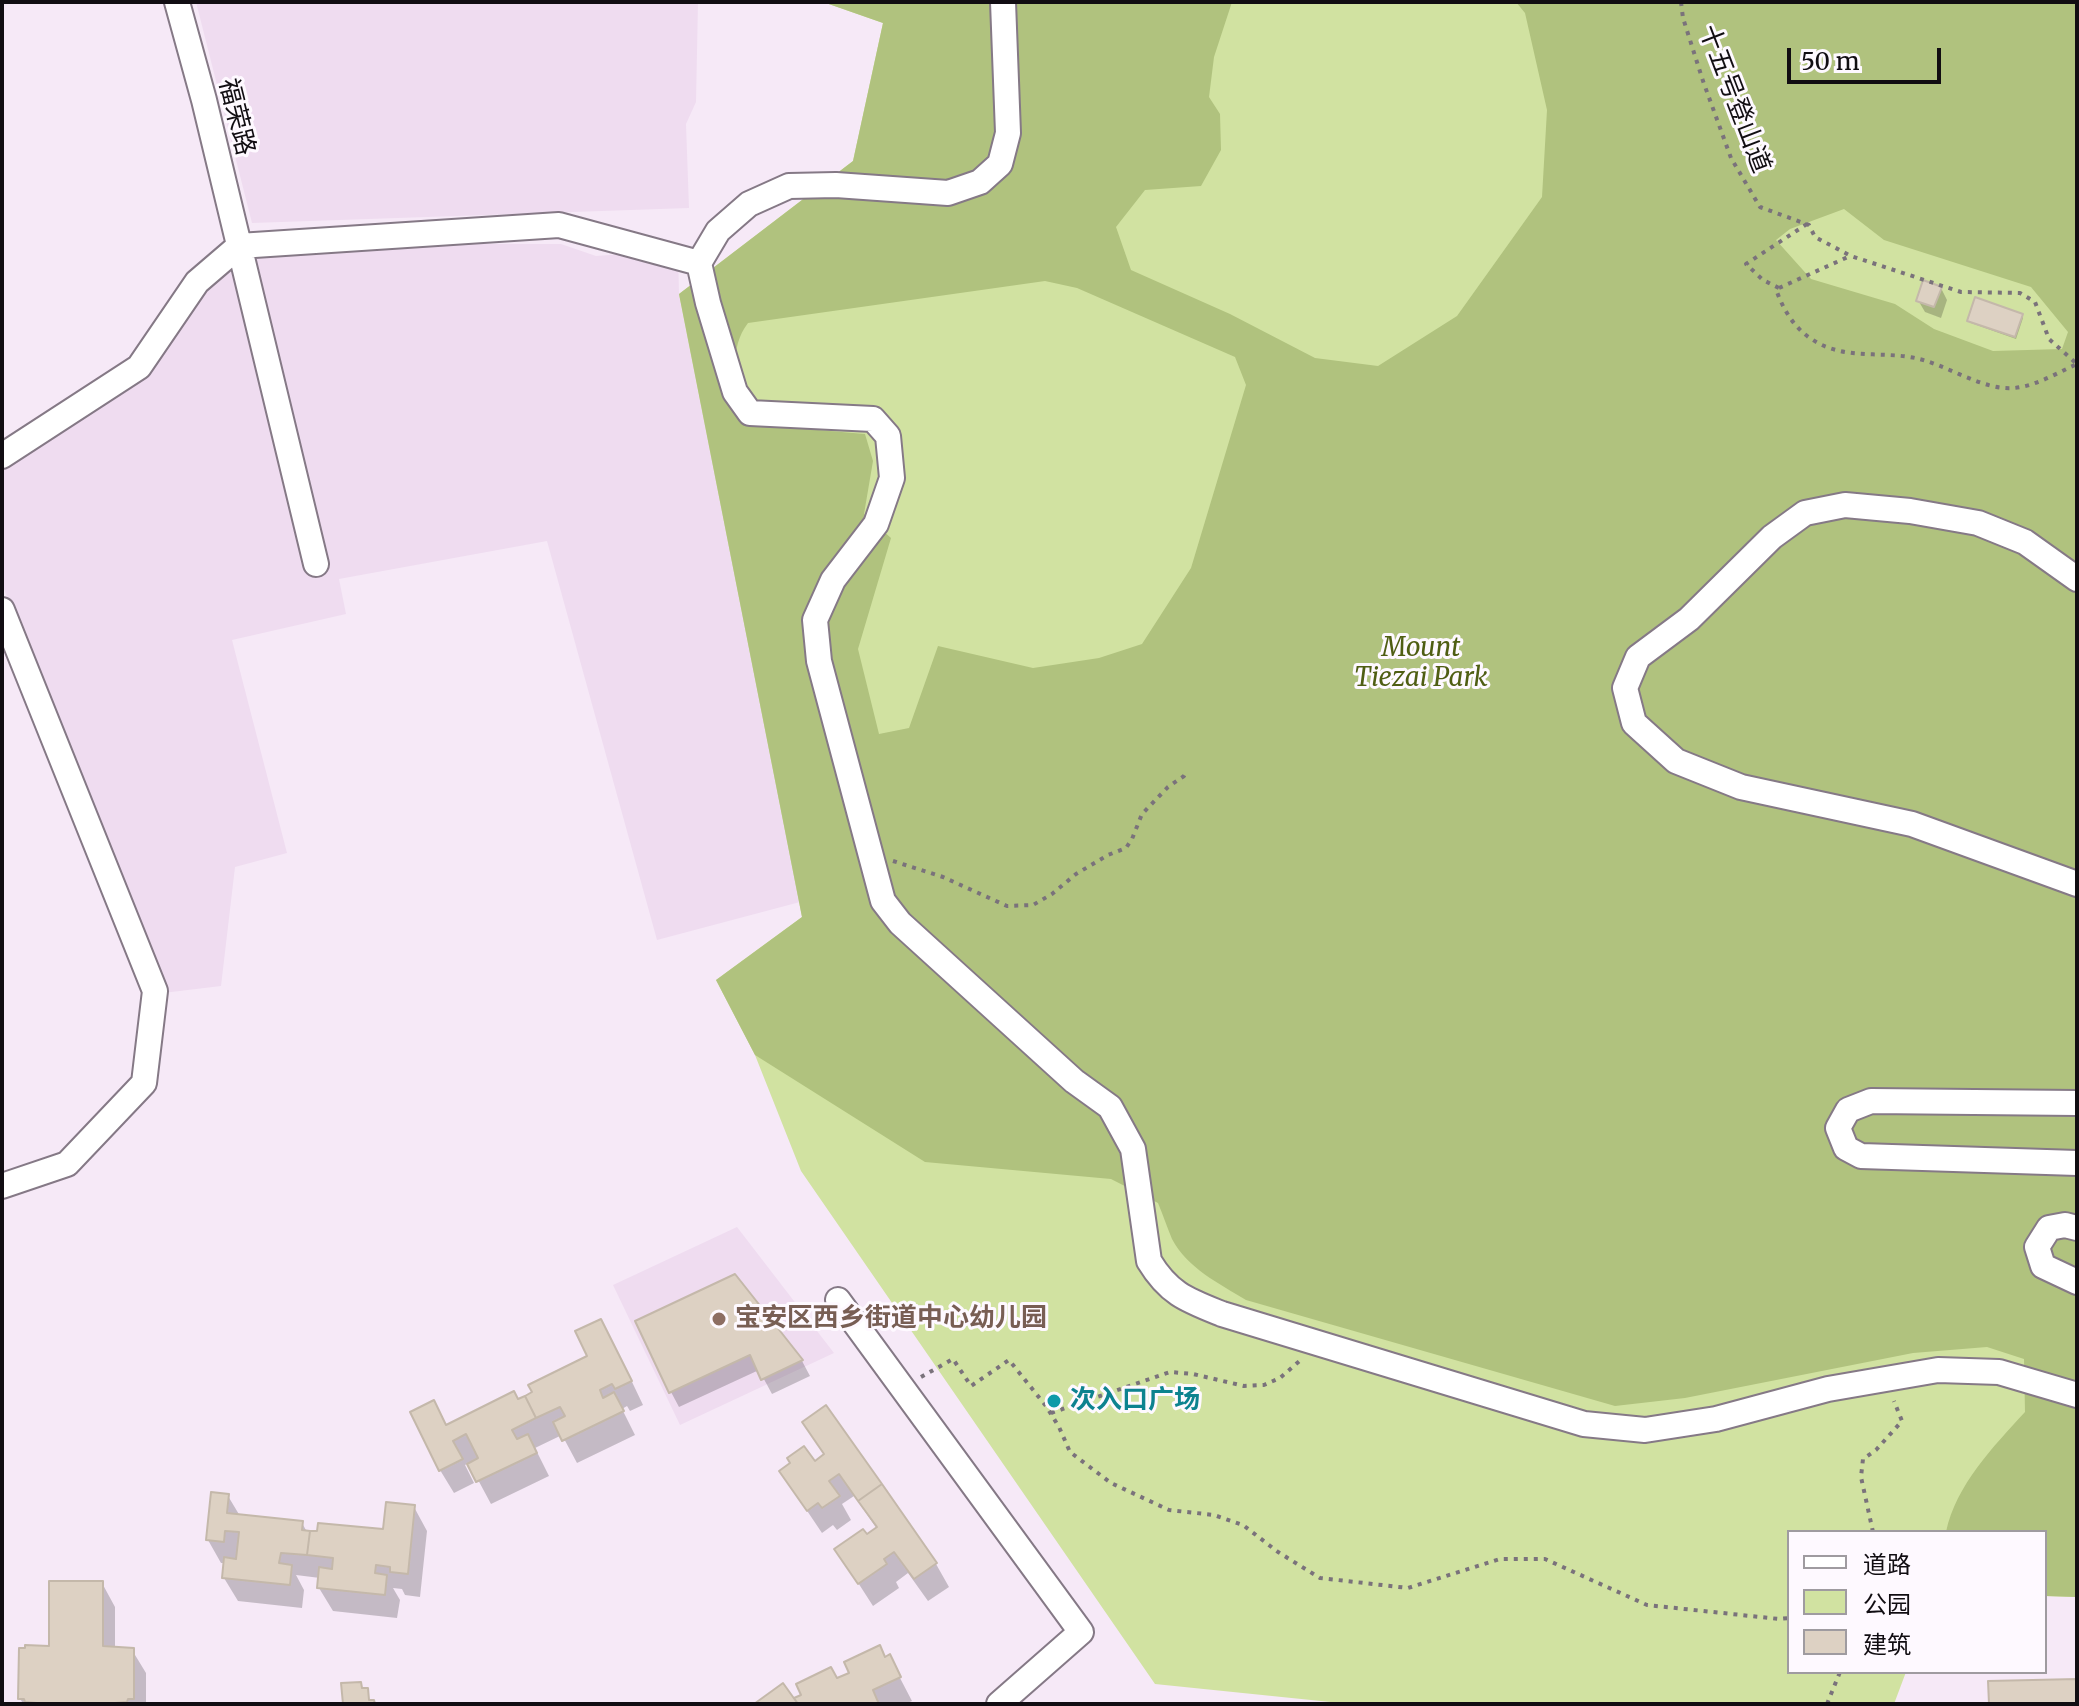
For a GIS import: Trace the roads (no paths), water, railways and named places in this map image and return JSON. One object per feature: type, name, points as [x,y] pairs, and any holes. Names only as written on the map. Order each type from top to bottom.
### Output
[{"type":"street","name":"福荣路","points":[[177,2],[204,100],[316,564]]},
{"type":"street","points":[[1003,2],[1008,133],[1000,164],[980,182],[948,193],[836,185],[789,186],[749,204],[718,231],[699,263],[735,392],[750,413],[873,419],[888,436],[892,478],[876,524],[833,580],[815,620],[819,661],[883,901],[900,923],[1074,1081],[1110,1107],[1133,1149],[1149,1261],[1159,1277],[1172,1292],[1187,1301],[1222,1314],[1584,1424],[1645,1430],[1716,1419],[1828,1389],[1886,1382],[1938,1370],[1999,1372],[2077,1395]]},
{"type":"street","points":[[2,456],[139,367],[197,282],[239,246],[559,225],[699,263]]},
{"type":"street","points":[[2077,579],[2025,542],[1978,523],[1910,511],[1845,505],[1805,513],[1772,537],[1689,619],[1638,657],[1625,688],[1634,723],[1676,761],[1741,787],[1912,824],[2077,884]]},
{"type":"street","points":[[2,610],[155,991],[144,1083],[67,1164],[2,1186]]},
{"type":"street","points":[[2077,1103],[1871,1101],[1848,1110],[1838,1128],[1846,1148],[1861,1156],[2077,1163]]},
{"type":"street","points":[[2077,1228],[2065,1225],[2049,1228],[2037,1247],[2043,1266],[2077,1282]]},
{"type":"street","points":[[838,1300],[1081,1632],[999,1704]]},
{"type":"place","name":"宝安区西乡街道中心幼儿园","points":[[719,1319]]},
{"type":"place","name":"次入口广场","points":[[1054,1401]]},
{"type":"park label","name":"Mount Tiezai Park","points":[[1421,664]]}]
